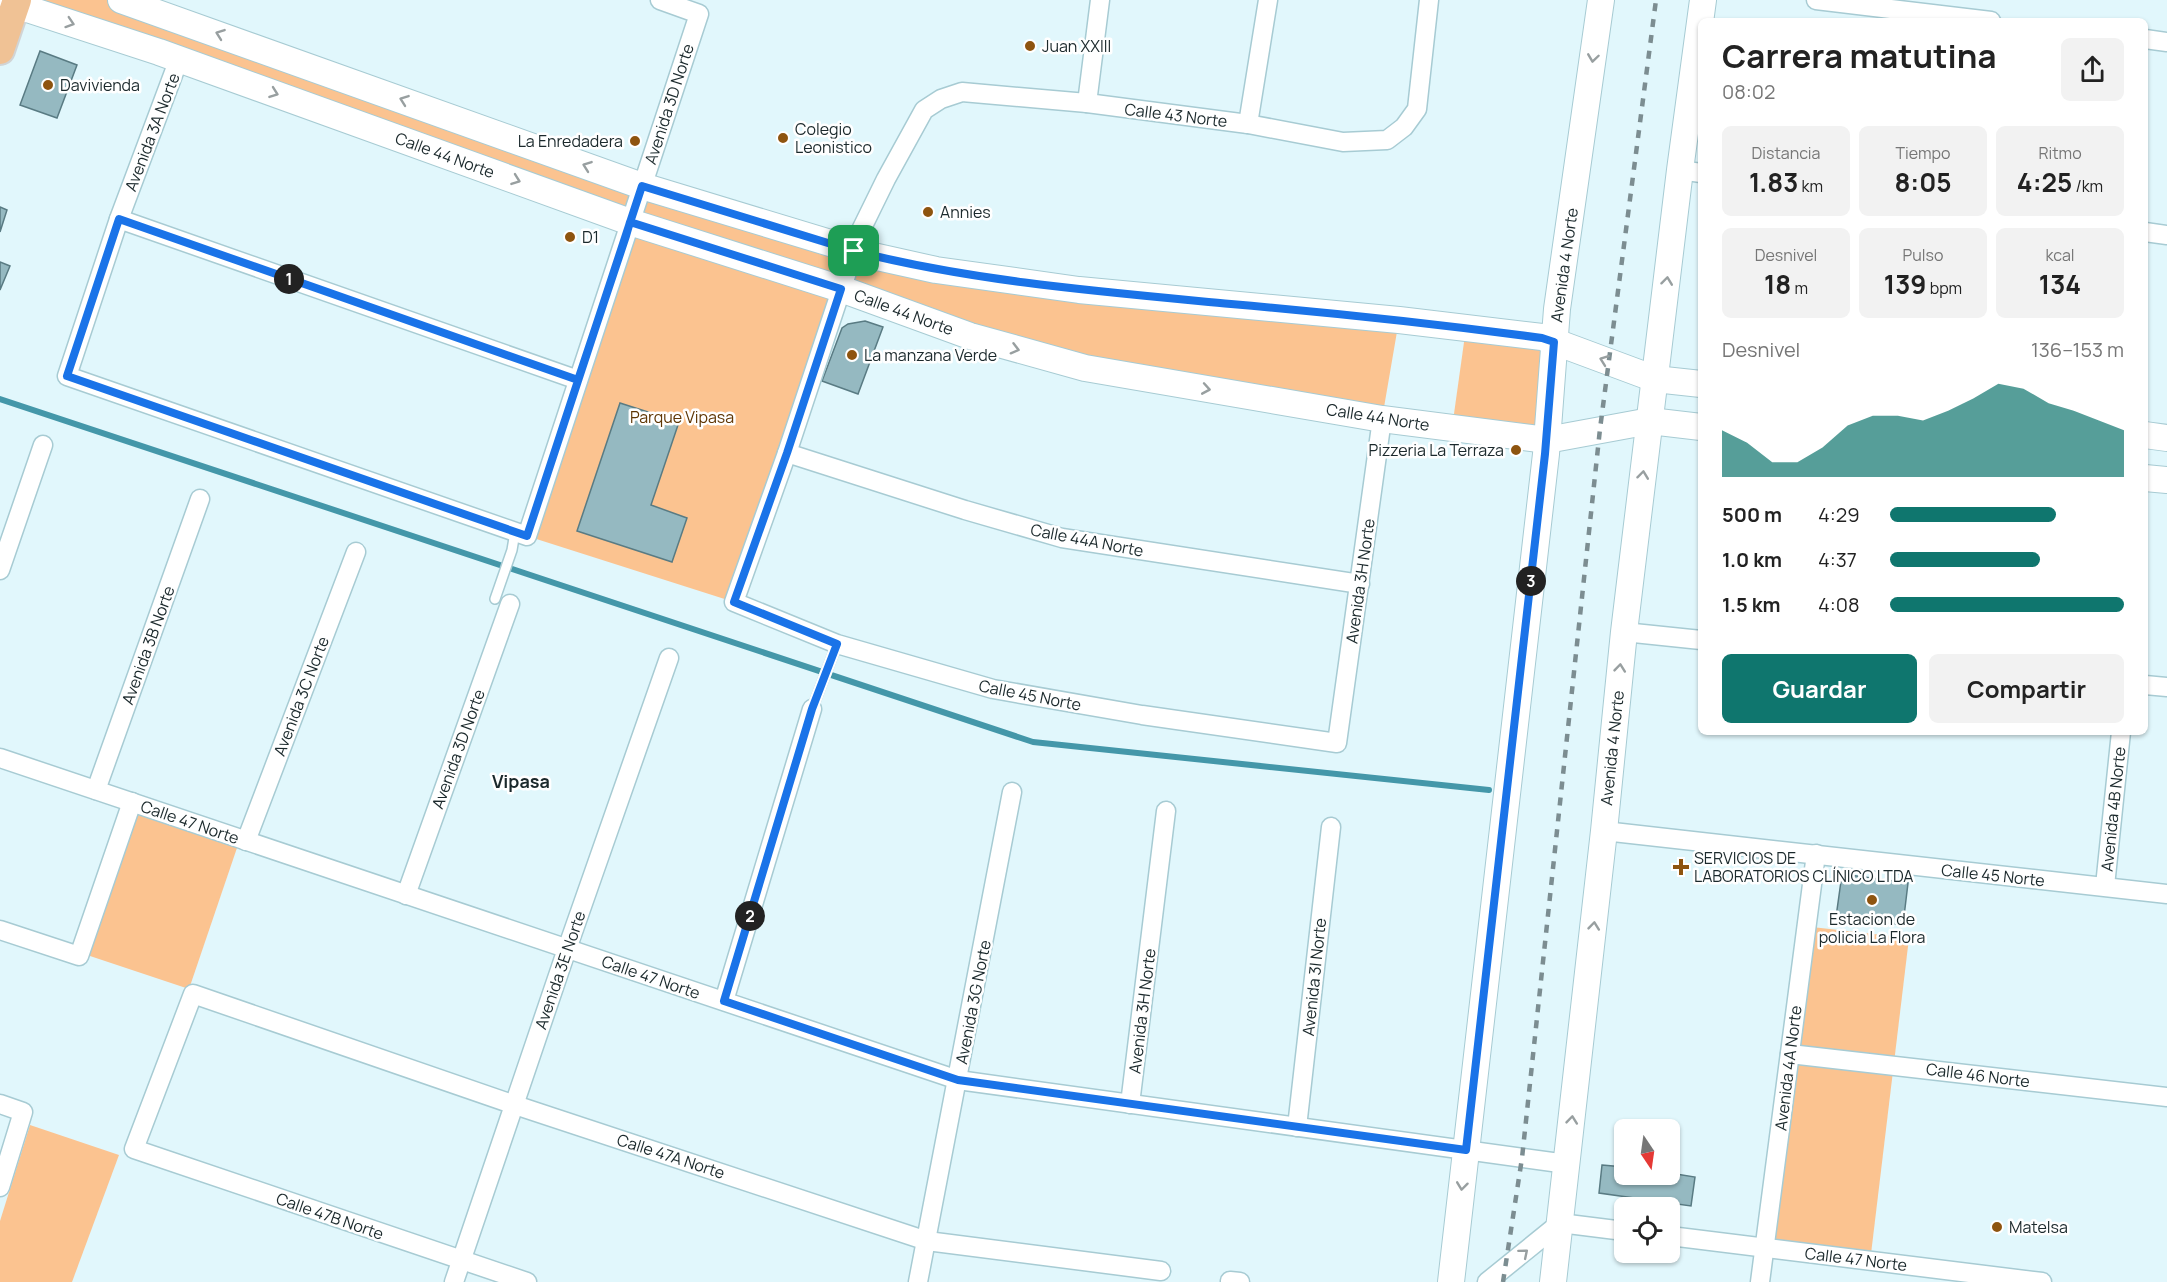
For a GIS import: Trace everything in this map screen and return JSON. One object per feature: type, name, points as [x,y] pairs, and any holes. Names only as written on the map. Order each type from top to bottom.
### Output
[{"type":"main road","points":[[121,0],[642,186],[854,251],[936,270],[1079,290],[1399,320],[1542,338],[1655,379],[1698,384]]},
{"type":"main road","name":"Avenida 4 Norte","points":[[1451,1282],[1547,440],[1554,342],[1601,0]]},
{"type":"main road","name":"Avenida 4 Norte","points":[[1702,18],[1703,0]]},
{"type":"main road","points":[[0,50],[10,2]]},
{"type":"main road","name":"Calle 44 Norte","points":[[10,2],[179,59],[630,222],[841,289],[970,336],[1085,368],[1382,419],[1547,440],[1650,421],[1698,427]]},
{"type":"main road","name":"Avenida 4 Norte","points":[[1554,1282],[1624,632],[1655,379],[1690,171],[1698,66]]},
{"type":"main road","points":[[2148,435],[2167,438]]},
{"type":"main road","points":[[2148,478],[2167,480]]},
{"type":"street","name":"Avenida 3D Norte","points":[[521,534],[578,380],[699,14],[660,0]]},
{"type":"street","points":[[1087,103],[1100,0]]},
{"type":"street","points":[[1248,124],[1268,0]]},
{"type":"street","name":"Calle 43 Norte","points":[[854,251],[861,230],[886,179],[924,110],[941,99],[962,92],[1087,103],[1248,124],[1343,142],[1387,140],[1404,127],[1417,109],[1429,0]]},
{"type":"street","points":[[1816,0],[1966,18]]},
{"type":"street","points":[[2148,39],[2167,42]]},
{"type":"street","name":"Avenida 3A Norte","points":[[179,59],[119,219],[67,376],[521,534]]},
{"type":"street","points":[[119,219],[578,380]]},
{"type":"street","points":[[2148,232],[2167,235]]},
{"type":"street","points":[[787,453],[854,251]]},
{"type":"street","name":"Avenida 3H Norte","points":[[1337,743],[1382,419]]},
{"type":"street","points":[[0,570],[43,445]]},
{"type":"street","name":"Calle 44A Norte","points":[[787,453],[965,510],[1062,538],[1360,584]]},
{"type":"street","name":"Calle 45 Norte","points":[[787,453],[734,602],[837,644],[971,683],[1142,715],[1337,743]]},
{"type":"street","name":"Avenida 3B Norte","points":[[96,790],[200,499]]},
{"type":"street","name":"Avenida 3C Norte","points":[[246,841],[356,552]]},
{"type":"street","name":"Avenida 3D Norte","points":[[406,895],[502,602]]},
{"type":"street","points":[[1624,632],[1698,640]]},
{"type":"street","name":"Avenida 3E Norte","points":[[454,1282],[669,658]]},
{"type":"street","points":[[2148,685],[2167,687]]},
{"type":"street","points":[[724,1001],[814,703]]},
{"type":"street","name":"Avenida 4B Norte","points":[[2105,886],[2121,735]]},
{"type":"street","name":"Calle 47 Norte","points":[[0,758],[958,1080],[1567,1164]]},
{"type":"street","name":"Avenida 3G Norte","points":[[918,1282],[1012,792]]},
{"type":"street","points":[[0,930],[79,956],[132,802]]},
{"type":"street","name":"Avenida 3H Norte","points":[[1130,1104],[1166,811]]},
{"type":"street","name":"Avenida 3I Norte","points":[[1298,1127],[1331,827]]},
{"type":"street","name":"Calle 45 Norte","points":[[1604,831],[2167,894]]},
{"type":"street","name":"Avenida 4A Norte","points":[[1760,1282],[1816,854]]},
{"type":"street","name":"Calle 47A Norte","points":[[134,1149],[193,994],[515,1105],[927,1241],[1161,1271]]},
{"type":"street","name":"Calle 46 Norte","points":[[1790,1054],[2167,1097]]},
{"type":"street","points":[[0,1104],[23,1112],[0,1187]]},
{"type":"street","name":"Calle 47B Norte","points":[[134,1149],[527,1282]]},
{"type":"street","points":[[1487,1282],[1560,1223],[1614,1230]]},
{"type":"street","name":"Calle 47 Norte","points":[[1680,1237],[1935,1275],[2042,1282]]},
{"type":"lane","points":[[502,602],[503,576],[512,550],[521,534]]},
{"type":"lane","points":[[814,703],[837,644]]},
{"type":"green space","name":"Parque Vipasa","points":[[17,0],[121,0],[833,245],[1399,320],[1382,419],[1085,368],[841,289],[734,602],[527,536],[630,222]]},
{"type":"green space","points":[[1466,328],[1542,337],[1547,440],[1452,428]]},
{"type":"green space","points":[[134,807],[239,842],[189,989],[84,954]]},
{"type":"green space","points":[[1812,927],[1909,938],[1871,1254],[1774,1243]]},
{"type":"green space","points":[[30,1125],[119,1155],[72,1282],[0,1282],[0,1221]]},
{"type":"building","name":"Davivienda","points":[[40,51],[77,65],[57,118],[20,105]]},
{"type":"building","points":[[0,207],[7,210],[0,232]]},
{"type":"building","points":[[0,262],[10,266],[0,290]]},
{"type":"building","name":"La manzana Verde","points":[[865,321],[883,327],[858,394],[822,381],[842,328],[848,324]]},
{"type":"building","points":[[620,403],[679,422],[651,505],[687,518],[672,562],[577,531]]},
{"type":"building","name":"Estacion de policia La Flora","points":[[1842,874],[1908,883],[1903,925],[1836,917]]},
{"type":"building","points":[[1602,1165],[1614,1166],[1614,1185],[1680,1185],[1680,1175],[1695,1177],[1691,1206],[1680,1204],[1680,1197],[1627,1197],[1599,1193]]},
{"type":"waterway","points":[[0,399],[1033,742],[1489,790]]},
{"type":"railway","points":[[1503,1282],[1522,1158],[1600,429],[1656,0]]},
{"type":"place","name":"Juan XXIII","points":[[1030,46]]},
{"type":"place","name":"Davivienda","points":[[48,85]]},
{"type":"place","name":"Colegio Leonistico","points":[[783,138]]},
{"type":"place","name":"La Enredadera","points":[[635,141]]},
{"type":"place","name":"Annies","points":[[928,212]]},
{"type":"place","name":"D1","points":[[570,237]]},
{"type":"place","name":"La manzana Verde","points":[[852,355]]},
{"type":"place","name":"Pizzeria La Terraza","points":[[1516,450]]},
{"type":"place","name":"SERVICIOS DE LABORATORIOS CLÍNICO LTDA","points":[[1681,867]]},
{"type":"place","name":"Estacion de policia La Flora","points":[[1872,900]]},
{"type":"place","name":"Matelsa","points":[[1997,1227]]},
{"type":"district","name":"Vipasa","points":[[521,781]]},
{"type":"route","points":[[854,251],[642,186],[630,222],[578,380],[527,536],[67,376],[119,219],[578,380],[626,236],[630,222],[841,289],[787,453],[734,602],[837,644],[812,709],[724,1001],[958,1080],[1466,1150],[1545,454],[1554,342],[1542,338],[1399,320],[1079,290],[936,270],[854,251]]}]
